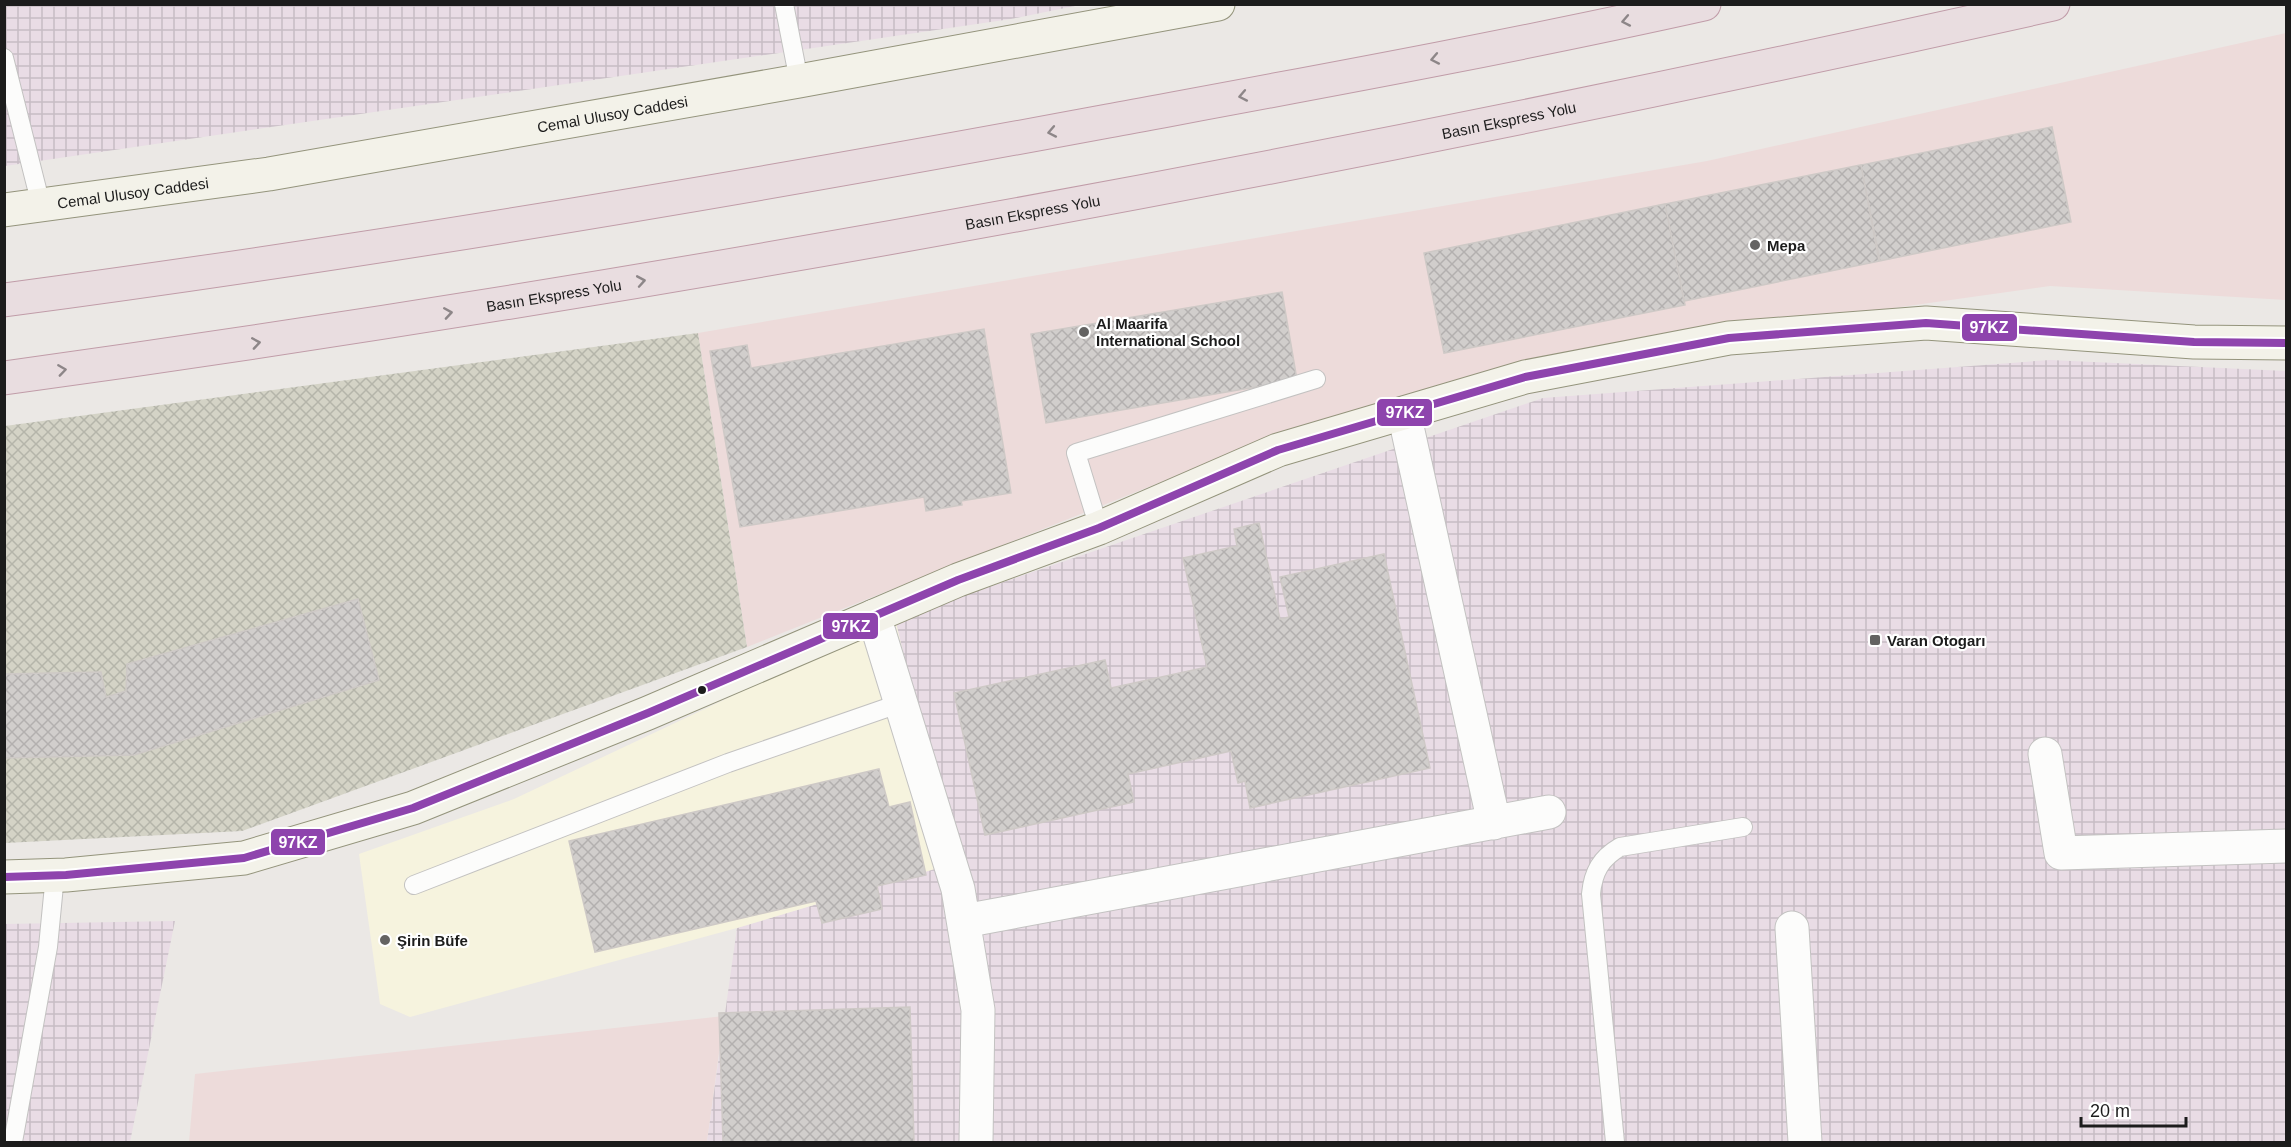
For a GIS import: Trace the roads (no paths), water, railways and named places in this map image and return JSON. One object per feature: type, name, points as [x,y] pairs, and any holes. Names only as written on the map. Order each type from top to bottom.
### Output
[{"type":"highway","points":[[4,300],[378,248],[836,172],[1334,79],[1704,4]]},
{"type":"highway","name":"Basın Ekspress Yolu","points":[[4,378],[230,347],[501,305],[958,226],[1444,134],[1864,47],[2053,4]]},
{"type":"main road","name":"Cemal Ulusoy Caddesi","points":[[4,210],[269,174],[799,81],[1218,4]]},
{"type":"main road","points":[[4,877],[55,875],[244,858],[413,808],[648,713],[958,580],[1099,528],[1278,450],[1525,377],[1728,338],[1926,323],[2194,342],[2286,343]]},
{"type":"street","points":[[1404,413],[1494,823]]},
{"type":"street","points":[[874,616],[958,889],[978,1010],[976,1143]]},
{"type":"street","points":[[2045,754],[2061,853],[2286,846]]},
{"type":"street","points":[[964,921],[1549,812]]},
{"type":"street","points":[[1792,928],[1805,1143]]},
{"type":"lane","points":[[784,4],[799,81]]},
{"type":"lane","points":[[4,58],[41,205]]},
{"type":"lane","points":[[1099,528],[1076,453],[1316,379]]},
{"type":"lane","points":[[414,885],[728,763],[901,703]]},
{"type":"lane","points":[[1615,1143],[1591,894],[1592,881],[1597,868],[1611,853],[1620,848],[1743,827]]},
{"type":"lane","points":[[13,1143],[48,947],[55,875]]},
{"type":"place","name":"Mepa","points":[[1755,245]]},
{"type":"place","name":"Al Maarifa International School","points":[[1084,332]]},
{"type":"place","name":"Varan Otogarı","points":[[1875,640]]},
{"type":"place","name":"Şirin Büfe","points":[[385,940]]}]
